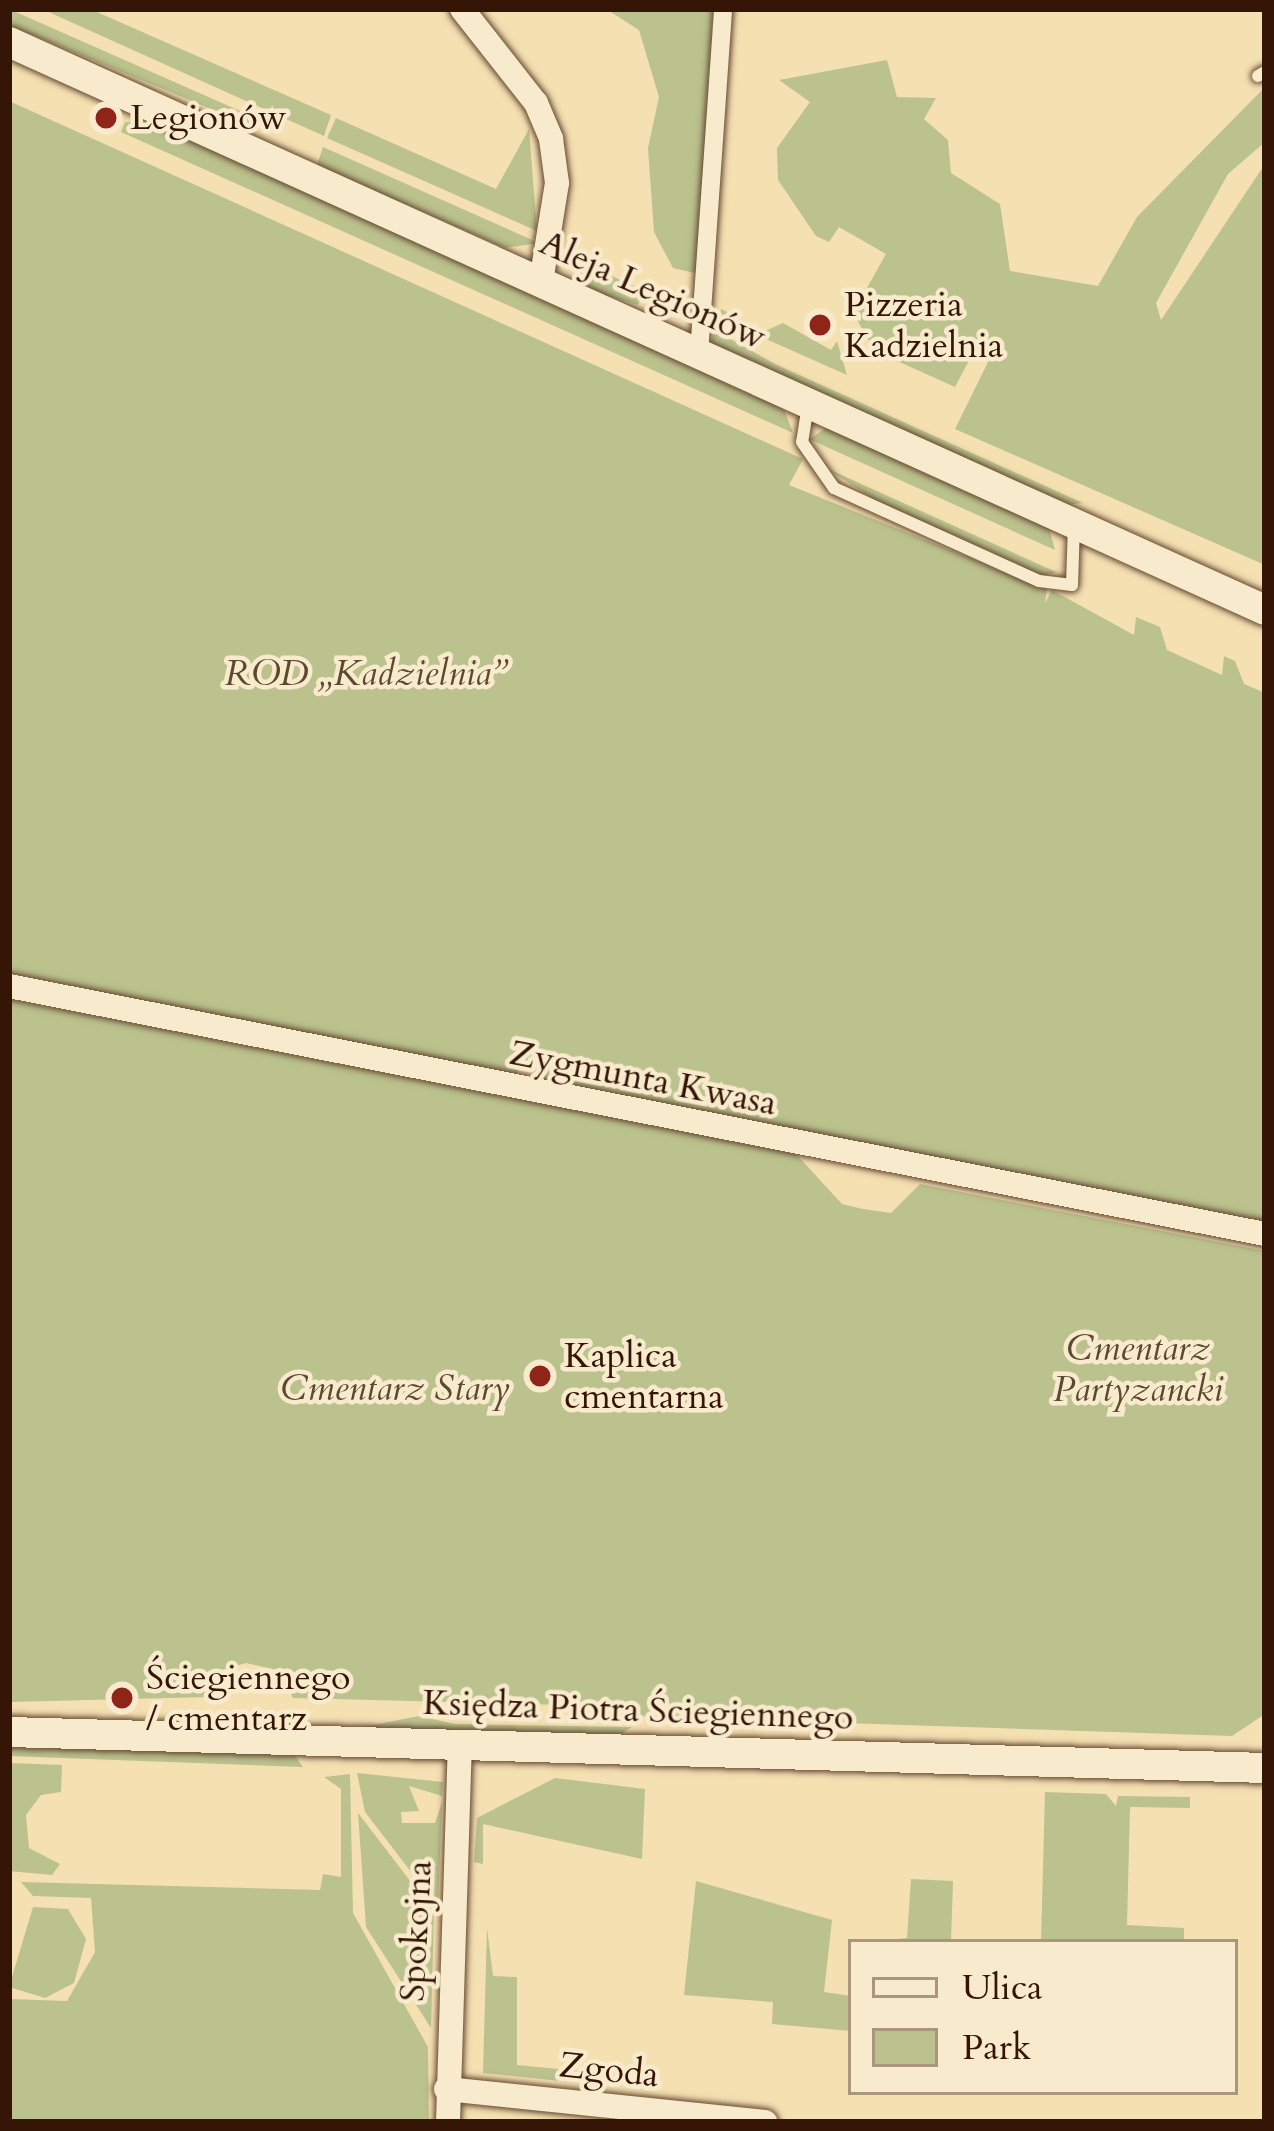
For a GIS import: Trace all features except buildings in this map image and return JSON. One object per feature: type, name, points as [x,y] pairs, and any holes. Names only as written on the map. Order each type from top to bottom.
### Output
[{"type":"street","points":[[461,9],[536,103],[551,139],[557,183],[541,282]]},
{"type":"street","points":[[699,354],[721,13]]},
{"type":"street","name":"Aleja Legionów","points":[[9,42],[1265,610]]},
{"type":"street","name":"Zygmunta Kwasa","points":[[9,986],[1265,1234]]},
{"type":"street","name":"Księdza Piotra Ściegiennego","points":[[9,1732],[1265,1768]]},
{"type":"street","name":"Spokojna","points":[[448,2122],[460,1743]]},
{"type":"street","name":"Zgoda","points":[[446,2089],[765,2122]]},
{"type":"lane","points":[[808,404],[802,442],[834,488],[1035,580],[1072,584],[1076,524]]},
{"type":"green space","points":[[9,9],[256,118],[252,126],[9,25]]},
{"type":"green space","points":[[42,9],[90,9],[331,115],[324,136]]},
{"type":"green space","points":[[606,9],[713,9],[703,275],[673,268],[654,232],[648,148],[659,97],[639,30]]},
{"type":"green space","points":[[887,60],[897,97],[936,98],[924,119],[948,140],[951,173],[1000,204],[1010,271],[1098,286],[1137,217],[1265,87],[1265,142],[1228,174],[1156,303],[1161,320],[1265,164],[1265,565],[955,429],[990,358],[974,351],[955,387],[875,351],[853,313],[886,254],[839,227],[829,242],[816,236],[778,180],[777,148],[810,102],[779,80]]},
{"type":"green space","name":"ROD „Kadzielnia”","points":[[9,101],[803,459],[789,485],[1047,589],[1045,603],[1052,590],[1134,635],[1136,617],[1160,627],[1167,650],[1222,675],[1224,656],[1235,661],[1244,684],[1265,693],[1265,1223],[541,1079],[544,1066],[521,1061],[517,1075],[9,973]]},
{"type":"green space","points":[[336,118],[496,189],[529,129],[537,231],[327,138]]},
{"type":"green space","points":[[125,122],[161,125],[784,409],[793,433],[121,132]]},
{"type":"green space","points":[[323,147],[539,243],[505,248],[317,165]]},
{"type":"green space","points":[[565,255],[643,290],[638,305],[592,291]]},
{"type":"green space","points":[[721,309],[765,331],[783,323],[831,350],[837,341],[847,375],[719,318]]},
{"type":"green space","points":[[713,329],[775,364],[1083,503],[1064,505],[712,345]]},
{"type":"green space","points":[[828,427],[1049,528],[1055,550],[809,439]]},
{"type":"green space","points":[[826,468],[1056,572],[1042,576],[886,507]]},
{"type":"green space","name":"Cmentarz Stary","points":[[9,999],[796,1154],[842,1204],[863,1209],[891,1213],[920,1184],[1265,1251],[1265,1714],[1232,1736],[604,1715],[603,1706],[293,1698],[282,1671],[246,1663],[218,1671],[208,1697],[9,1702]]},
{"type":"green space","points":[[419,1716],[455,1724],[632,1727],[618,1736],[363,1727]]},
{"type":"green space","points":[[9,1745],[293,1753],[303,1767],[9,1756]]},
{"type":"green space","points":[[9,1763],[62,1765],[61,1792],[41,1795],[26,1815],[29,1848],[60,1864],[52,1875],[9,1871]]},
{"type":"green space","points":[[357,1773],[443,1782],[442,1796],[409,1786],[419,1811],[401,1812],[402,1823],[435,1823],[442,1802],[438,1907],[365,1812]]},
{"type":"green space","points":[[350,1774],[353,1913],[428,2047],[429,2122],[9,2122],[9,1999],[67,2001],[95,1952],[91,1898],[33,1896],[21,1882],[320,1890],[323,1874],[341,1877],[341,1789],[324,1777]]},
{"type":"green space","points":[[555,1778],[645,1789],[642,1859],[483,1824],[483,1864],[474,1862],[477,1818]]},
{"type":"green space","points":[[1045,1792],[1106,1794],[1116,1806],[1118,1796],[1190,1797],[1190,1808],[1130,1807],[1127,1925],[1184,1928],[1184,1939],[1041,1939]]},
{"type":"green space","points":[[358,1813],[434,1912],[431,2028],[366,1927]]},
{"type":"green space","points":[[911,1879],[953,1881],[951,1939],[897,1939],[907,1938]]},
{"type":"green space","points":[[696,1881],[832,1920],[824,1992],[848,1996],[848,2031],[772,2024],[773,2002],[684,1995]]},
{"type":"green space","points":[[33,1907],[68,1909],[86,1939],[74,1983],[45,1998],[9,1987]]},
{"type":"green space","points":[[487,1928],[493,1976],[517,1977],[517,2065],[589,2072],[588,2084],[483,2073]]},
{"type":"place","name":"Legionów","points":[[106,118]]},
{"type":"place","name":"Pizzeria Kadzielnia","points":[[820,325]]},
{"type":"place","name":"Kaplica cmentarna","points":[[540,1376]]},
{"type":"place","name":"Ściegiennego / cmentarz","points":[[122,1698]]},
{"type":"park label","name":"Cmentarz Partyzancki","points":[[1138,1368]]}]
